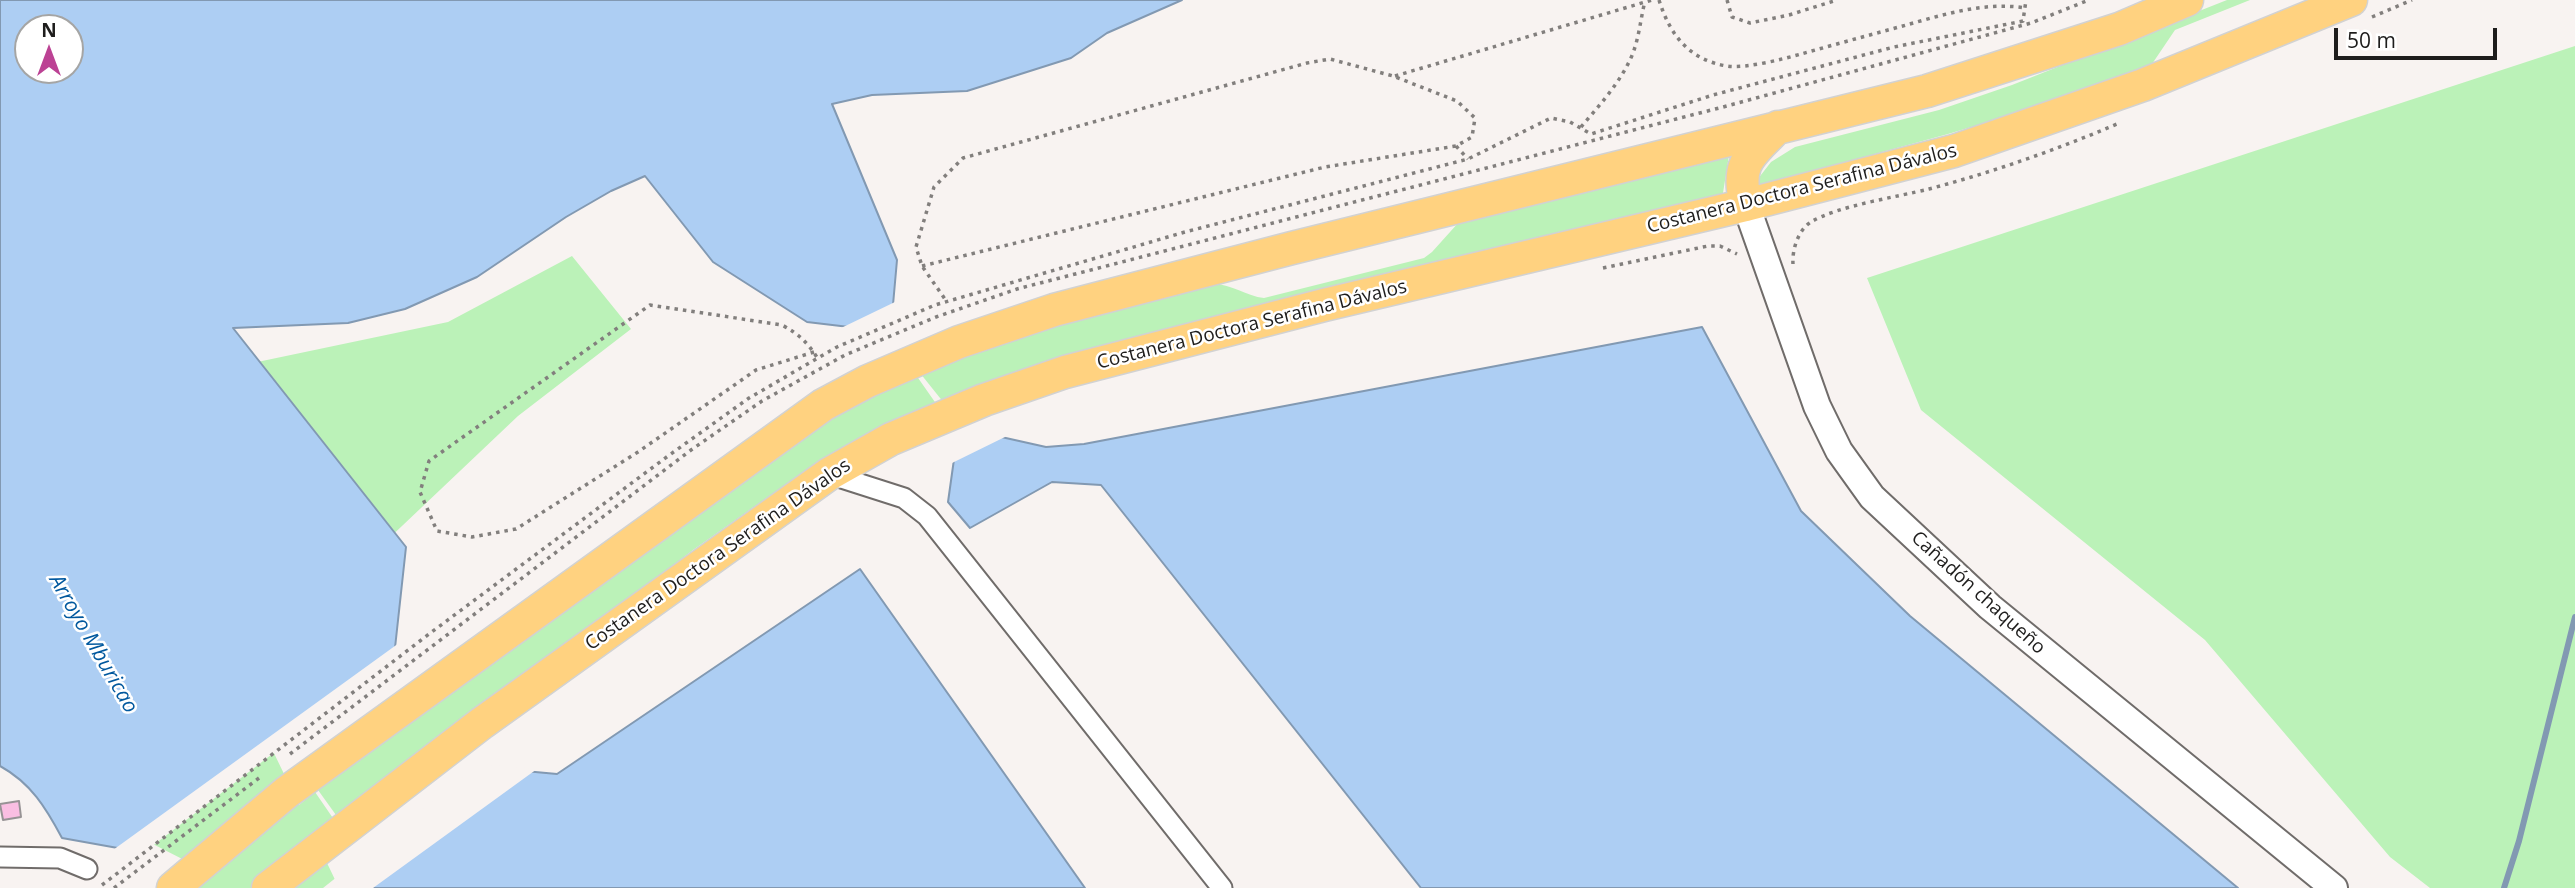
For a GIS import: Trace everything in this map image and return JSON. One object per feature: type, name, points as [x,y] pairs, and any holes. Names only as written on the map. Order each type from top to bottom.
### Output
[{"type":"highway","points":[[173,888],[287,792],[823,405],[868,381],[959,342],[1054,310],[1292,248],[1927,91],[2119,29],[2187,0]]},
{"type":"highway","name":"Costanera Doctora Serafina Dávalos","points":[[268,888],[482,723],[829,474],[891,439],[984,400],[1065,372],[1298,312],[1746,205],[1954,151],[2143,85],[2351,0]]},
{"type":"highway","points":[[1746,205],[1741,186],[1742,171],[1751,154],[1778,128]]},
{"type":"main road","name":"Cañadón chaqueño","points":[[1746,205],[1817,406],[1839,451],[1872,497],[1990,607],[2334,888]]},
{"type":"street","points":[[829,474],[904,498],[927,516],[1222,888]]},
{"type":"street","points":[[0,857],[60,858],[87,869]]},
{"type":"path","points":[[1393,76],[1652,0]]},
{"type":"path","points":[[1660,0],[1665,19],[1677,40],[1702,59],[1729,67],[1778,60],[1940,16],[1989,6],[2025,8]]},
{"type":"path","points":[[1727,0],[1732,17],[1750,23],[1789,15],[1837,0]]},
{"type":"path","points":[[97,888],[429,634],[739,405],[837,347],[935,305],[1185,232],[1468,159],[1551,118],[1570,122],[1591,134],[1713,94],[1881,50],[2023,21],[2026,0]]},
{"type":"path","points":[[434,645],[691,450],[762,401],[845,355],[936,317],[1017,289],[1723,107],[2031,23],[2089,0]]},
{"type":"path","points":[[1581,128],[1606,98],[1630,61],[1640,31],[1645,1]]},
{"type":"path","points":[[922,266],[1325,167],[1456,146],[1472,137],[1475,118],[1457,102],[1393,76],[1330,59],[1307,63],[963,158],[934,187],[916,247],[922,266],[947,302]]},
{"type":"path","points":[[1456,146],[1468,159]]},
{"type":"path","points":[[814,352],[756,370],[638,452],[516,529],[472,537],[437,531],[420,492],[429,461],[650,305],[782,325],[800,334],[814,352],[818,359]]},
{"type":"path","points":[[114,888],[147,863]]},
{"type":"green space","points":[[2227,0],[2250,0],[2175,30],[2152,64],[2114,84],[1948,134],[1758,186],[1757,180],[1771,162],[1795,147],[1939,110],[2012,85]]},
{"type":"green space","points":[[2575,46],[2575,888],[2430,888],[2390,857],[2205,640],[1921,410],[1867,278]]},
{"type":"green space","points":[[1729,155],[1723,193],[1719,196],[944,403],[920,373],[992,343],[1212,284],[1225,285],[1264,298],[1424,258],[1459,222]]},
{"type":"green space","points":[[572,256],[631,329],[518,416],[383,544],[271,747],[299,805],[315,792],[337,824],[316,840],[339,888],[189,888],[196,866],[143,839],[0,416],[448,322]]},
{"type":"green space","points":[[916,375],[937,405],[850,448],[768,497],[693,550],[341,822],[318,790],[746,469],[858,402]]},
{"type":"water","name":"Arroyo Mburicao","points":[[0,0],[1182,0],[1107,33],[1071,58],[967,91],[872,95],[832,104],[897,260],[892,316],[866,329],[807,322],[713,262],[645,176],[611,191],[566,217],[477,277],[405,309],[348,323],[233,328],[406,547],[394,657],[140,852],[62,838],[37,797],[0,766]]},
{"type":"water","points":[[1702,327],[1801,511],[1910,616],[2238,888],[1421,888],[1101,485],[1052,482],[970,528],[948,502],[956,445],[979,432],[1046,447],[1084,444]]},
{"type":"water","points":[[860,569],[1085,888],[327,888],[481,767],[557,774]]},
{"type":"pier","points":[[897,301],[894,318],[868,332],[839,329]]},
{"type":"pier","points":[[978,429],[1009,435],[950,464],[953,442]]},
{"type":"pier","points":[[399,643],[396,659],[142,854],[113,850]]},
{"type":"pier","points":[[479,764],[537,769],[373,888],[323,888]]},
{"type":"building","points":[[19,801],[21,817],[3,820],[0,804]]},
{"type":"waterway","points":[[2504,888],[2519,841],[2575,617]]}]
